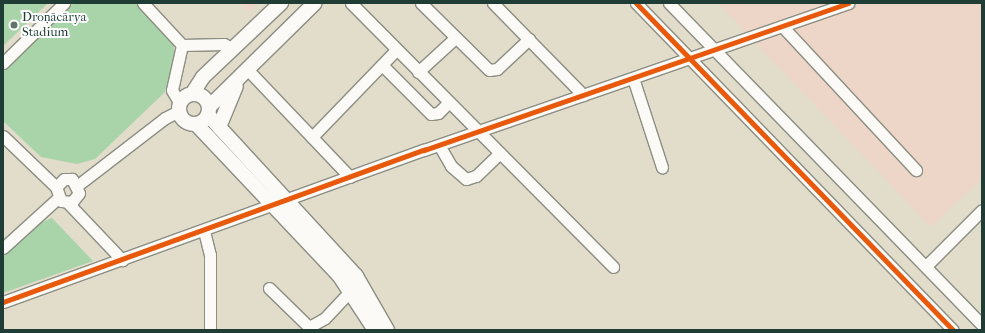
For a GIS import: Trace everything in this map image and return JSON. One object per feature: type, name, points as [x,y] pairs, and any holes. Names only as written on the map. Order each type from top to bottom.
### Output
[{"type":"main road","points":[[281,3],[203,77],[192,94],[179,108],[187,122],[196,124],[274,204],[352,290],[375,330]]},
{"type":"main road","points":[[196,124],[245,71],[315,3]]},
{"type":"main road","points":[[219,127],[245,71]]},
{"type":"main road","points":[[192,94],[205,98],[208,111],[219,127],[287,199],[364,286],[387,330]]},
{"type":"street","points":[[3,62],[64,3]]},
{"type":"street","points":[[143,3],[182,45],[224,44],[232,49]]},
{"type":"street","points":[[351,3],[477,133],[612,267]]},
{"type":"street","points":[[421,3],[454,39],[484,66],[494,71],[529,39]]},
{"type":"street","points":[[493,3],[583,95]]},
{"type":"street","points":[[636,3],[953,330]]},
{"type":"street","points":[[669,3],[982,324]]},
{"type":"street","points":[[3,302],[204,232],[350,176],[848,3]]},
{"type":"street","points":[[782,26],[916,170]]},
{"type":"street","points":[[418,72],[454,39]]},
{"type":"street","points":[[78,185],[179,108],[172,90],[182,45]]},
{"type":"street","points":[[312,137],[396,50]]},
{"type":"street","points":[[382,65],[433,115],[448,103]]},
{"type":"street","points":[[245,71],[350,176]]},
{"type":"street","points":[[633,78],[662,167]]},
{"type":"street","points":[[3,136],[56,187],[63,201],[122,260]]},
{"type":"street","points":[[439,145],[451,166],[466,179],[476,176],[499,154]]},
{"type":"street","points":[[56,187],[68,178],[78,185]]},
{"type":"street","points":[[3,248],[63,201],[78,197],[78,185]]},
{"type":"street","points":[[926,266],[982,210]]},
{"type":"street","points":[[204,232],[210,255],[210,330]]},
{"type":"street","points":[[269,288],[309,327],[325,318],[352,290]]},
{"type":"shaded area","points":[[241,3],[258,3],[249,12]]},
{"type":"shaded area","points":[[718,3],[982,3],[982,178],[931,227]]},
{"type":"green space","name":"Droṇācārya Stadium","points":[[3,3],[48,3],[3,46]]},
{"type":"green space","points":[[74,3],[137,3],[173,40],[175,57],[165,92],[95,159],[77,164],[41,157],[3,121],[3,71]]},
{"type":"green space","points":[[52,218],[93,261],[3,293],[3,257],[38,224]]},
{"type":"cycle path","points":[[636,3],[953,330]]},
{"type":"cycle path","points":[[3,302],[424,150],[848,3]]},
{"type":"place","name":"Droṇācārya Stadium","points":[[14,25]]}]
